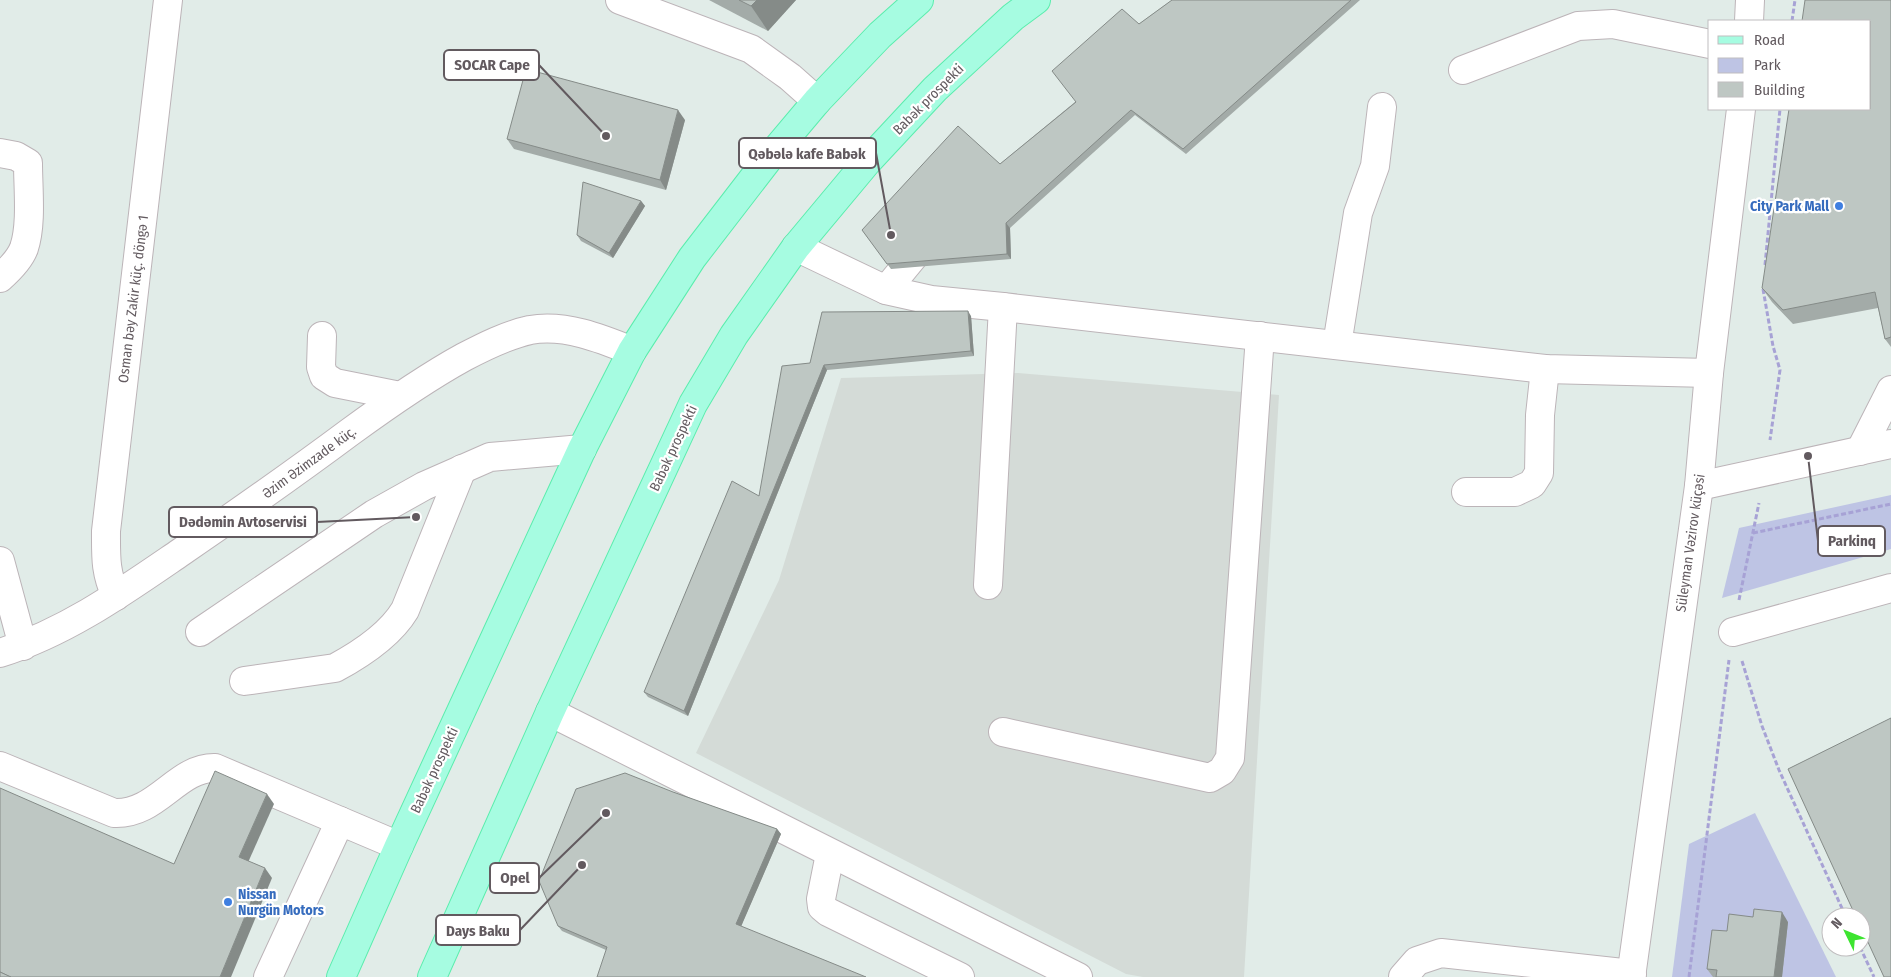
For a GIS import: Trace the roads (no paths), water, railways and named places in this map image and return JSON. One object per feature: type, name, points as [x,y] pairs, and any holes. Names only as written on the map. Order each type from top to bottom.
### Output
[{"type":"main road","name":"Babək prospekti","points":[[341,977],[399,846],[582,449],[632,351],[692,258],[769,158],[817,101],[880,35],[918,0]]},
{"type":"main road","name":"Babək prospekti","points":[[432,977],[550,712],[693,404],[734,335],[796,247],[867,162],[935,89],[1012,17],[1036,0]]},
{"type":"street","name":"Osman bəy Zakir küç. döngə 1","points":[[116,596],[108,579],[106,531],[168,0]]},
{"type":"street","points":[[620,0],[751,49],[790,77],[817,101]]},
{"type":"street","points":[[1749,20],[1750,0]]},
{"type":"street","points":[[1463,70],[1578,26],[1613,24],[1708,44]]},
{"type":"street","points":[[1337,345],[1358,213],[1375,166],[1382,107]]},
{"type":"street","name":"Süleyman Vəzirov küçəsi","points":[[1632,975],[1698,486],[1709,373],[1741,110]]},
{"type":"street","points":[[0,153],[16,156],[28,163],[28,217],[24,250],[0,278]]},
{"type":"street","points":[[886,290],[943,229]]},
{"type":"street","points":[[796,247],[886,290],[931,300],[1003,306],[1545,369],[1709,373]]},
{"type":"street","points":[[988,586],[1003,306]]},
{"type":"street","name":"Əzim Əzimzade küç.","points":[[11,649],[52,634],[116,596],[280,484],[400,396],[436,373],[492,342],[530,330],[559,328],[600,338],[632,351]]},
{"type":"street","points":[[322,336],[321,367],[324,376],[335,383],[400,396]]},
{"type":"street","points":[[1003,732],[1210,778],[1222,771],[1230,758],[1260,336]]},
{"type":"street","points":[[1466,492],[1515,492],[1532,484],[1539,473],[1540,415],[1545,369]]},
{"type":"street","points":[[1860,451],[1891,390]]},
{"type":"street","points":[[1698,486],[1891,444]]},
{"type":"street","points":[[200,632],[383,509],[424,486],[490,457],[582,449]]},
{"type":"street","points":[[244,682],[335,668],[349,661],[398,622],[405,610],[462,470]]},
{"type":"street","points":[[0,561],[11,649]]},
{"type":"street","points":[[1733,632],[1891,588]]},
{"type":"street","points":[[550,712],[1078,977]]},
{"type":"street","points":[[0,766],[114,813],[127,814],[141,809],[198,770],[215,768],[399,846]]},
{"type":"street","points":[[268,977],[340,821]]},
{"type":"street","points":[[830,854],[821,899],[822,907],[828,912],[960,977]]},
{"type":"street","points":[[1403,977],[1417,961],[1441,953],[1632,975]]},
{"type":"place","name":"SOCAR Cape","points":[[606,136]]},
{"type":"place","name":"City Park Mall","points":[[1839,206]]},
{"type":"place","name":"Qəbələ kafe Babək","points":[[891,235]]},
{"type":"place","name":"Parkinq","points":[[1808,456]]},
{"type":"place","name":"Dədəmin Avtoservisi","points":[[416,517]]},
{"type":"place","name":"Opel","points":[[606,813]]},
{"type":"place","name":"Days Baku","points":[[582,865]]},
{"type":"place","name":"Nissan Nurgün Motors","points":[[228,902]]}]
